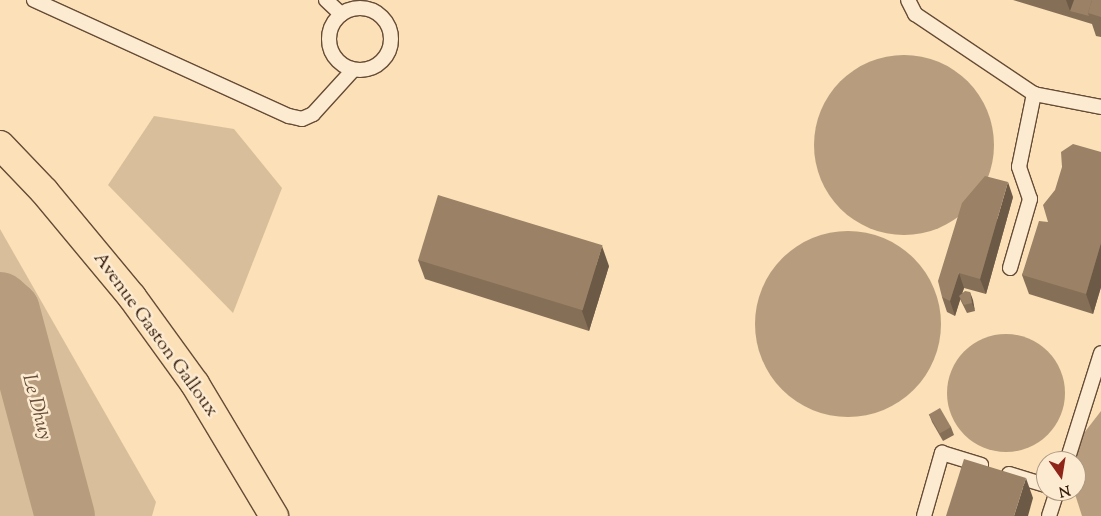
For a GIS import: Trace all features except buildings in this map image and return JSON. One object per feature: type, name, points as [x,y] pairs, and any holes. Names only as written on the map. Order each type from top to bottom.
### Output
[{"type":"main road","name":"Avenue Gaston Galloux","points":[[0,145],[44,191],[132,297],[195,384],[274,516]]},
{"type":"lane","points":[[34,0],[289,116],[302,119],[313,114],[353,70]]},
{"type":"lane","points":[[326,0],[341,14]]},
{"type":"lane","points":[[908,0],[915,14],[1034,94],[1101,106]]},
{"type":"lane","points":[[356,9],[371,10],[380,15],[391,33],[388,53],[382,62],[368,69],[353,70],[335,59],[328,40],[330,30],[341,14],[356,9]]},
{"type":"lane","points":[[1010,268],[1030,199],[1019,167],[1034,94]]},
{"type":"lane","points":[[1070,451],[1101,353]]},
{"type":"lane","points":[[924,516],[942,453],[1036,482]]},
{"type":"lane","points":[[1050,516],[1054,501]]},
{"type":"shaded area","points":[[913,55],[922,56],[947,65],[968,81],[984,102],[993,127],[993,163],[984,188],[968,209],[947,225],[939,228],[922,234],[895,235],[886,234],[861,225],[834,202],[824,188],[815,163],[814,136],[815,127],[824,102],[847,75],[861,65],[886,56]]},
{"type":"shaded area","points":[[154,116],[234,129],[282,188],[233,313],[108,185]]},
{"type":"shaded area","points":[[0,229],[156,502],[152,516],[0,516]]},
{"type":"shaded area","points":[[839,231],[857,231],[884,238],[914,258],[934,288],[941,315],[941,333],[934,360],[914,390],[884,410],[857,417],[839,417],[821,413],[804,406],[789,396],[776,383],[766,368],[759,351],[755,333],[755,315],[759,297],[766,280],[776,265],[789,252],[804,242],[821,235]]},
{"type":"shaded area","points":[[1006,334],[1029,338],[1048,351],[1061,370],[1065,393],[1061,416],[1048,435],[1029,448],[1006,452],[983,448],[964,435],[951,416],[947,393],[951,370],[964,351],[983,338]]},
{"type":"shaded area","points":[[1101,411],[1101,516],[1082,516],[1077,501],[1086,501],[1086,451],[1078,451],[1084,433]]},
{"type":"waterway","name":"Le Dhuy","points":[[0,302],[10,311],[65,516]]}]
